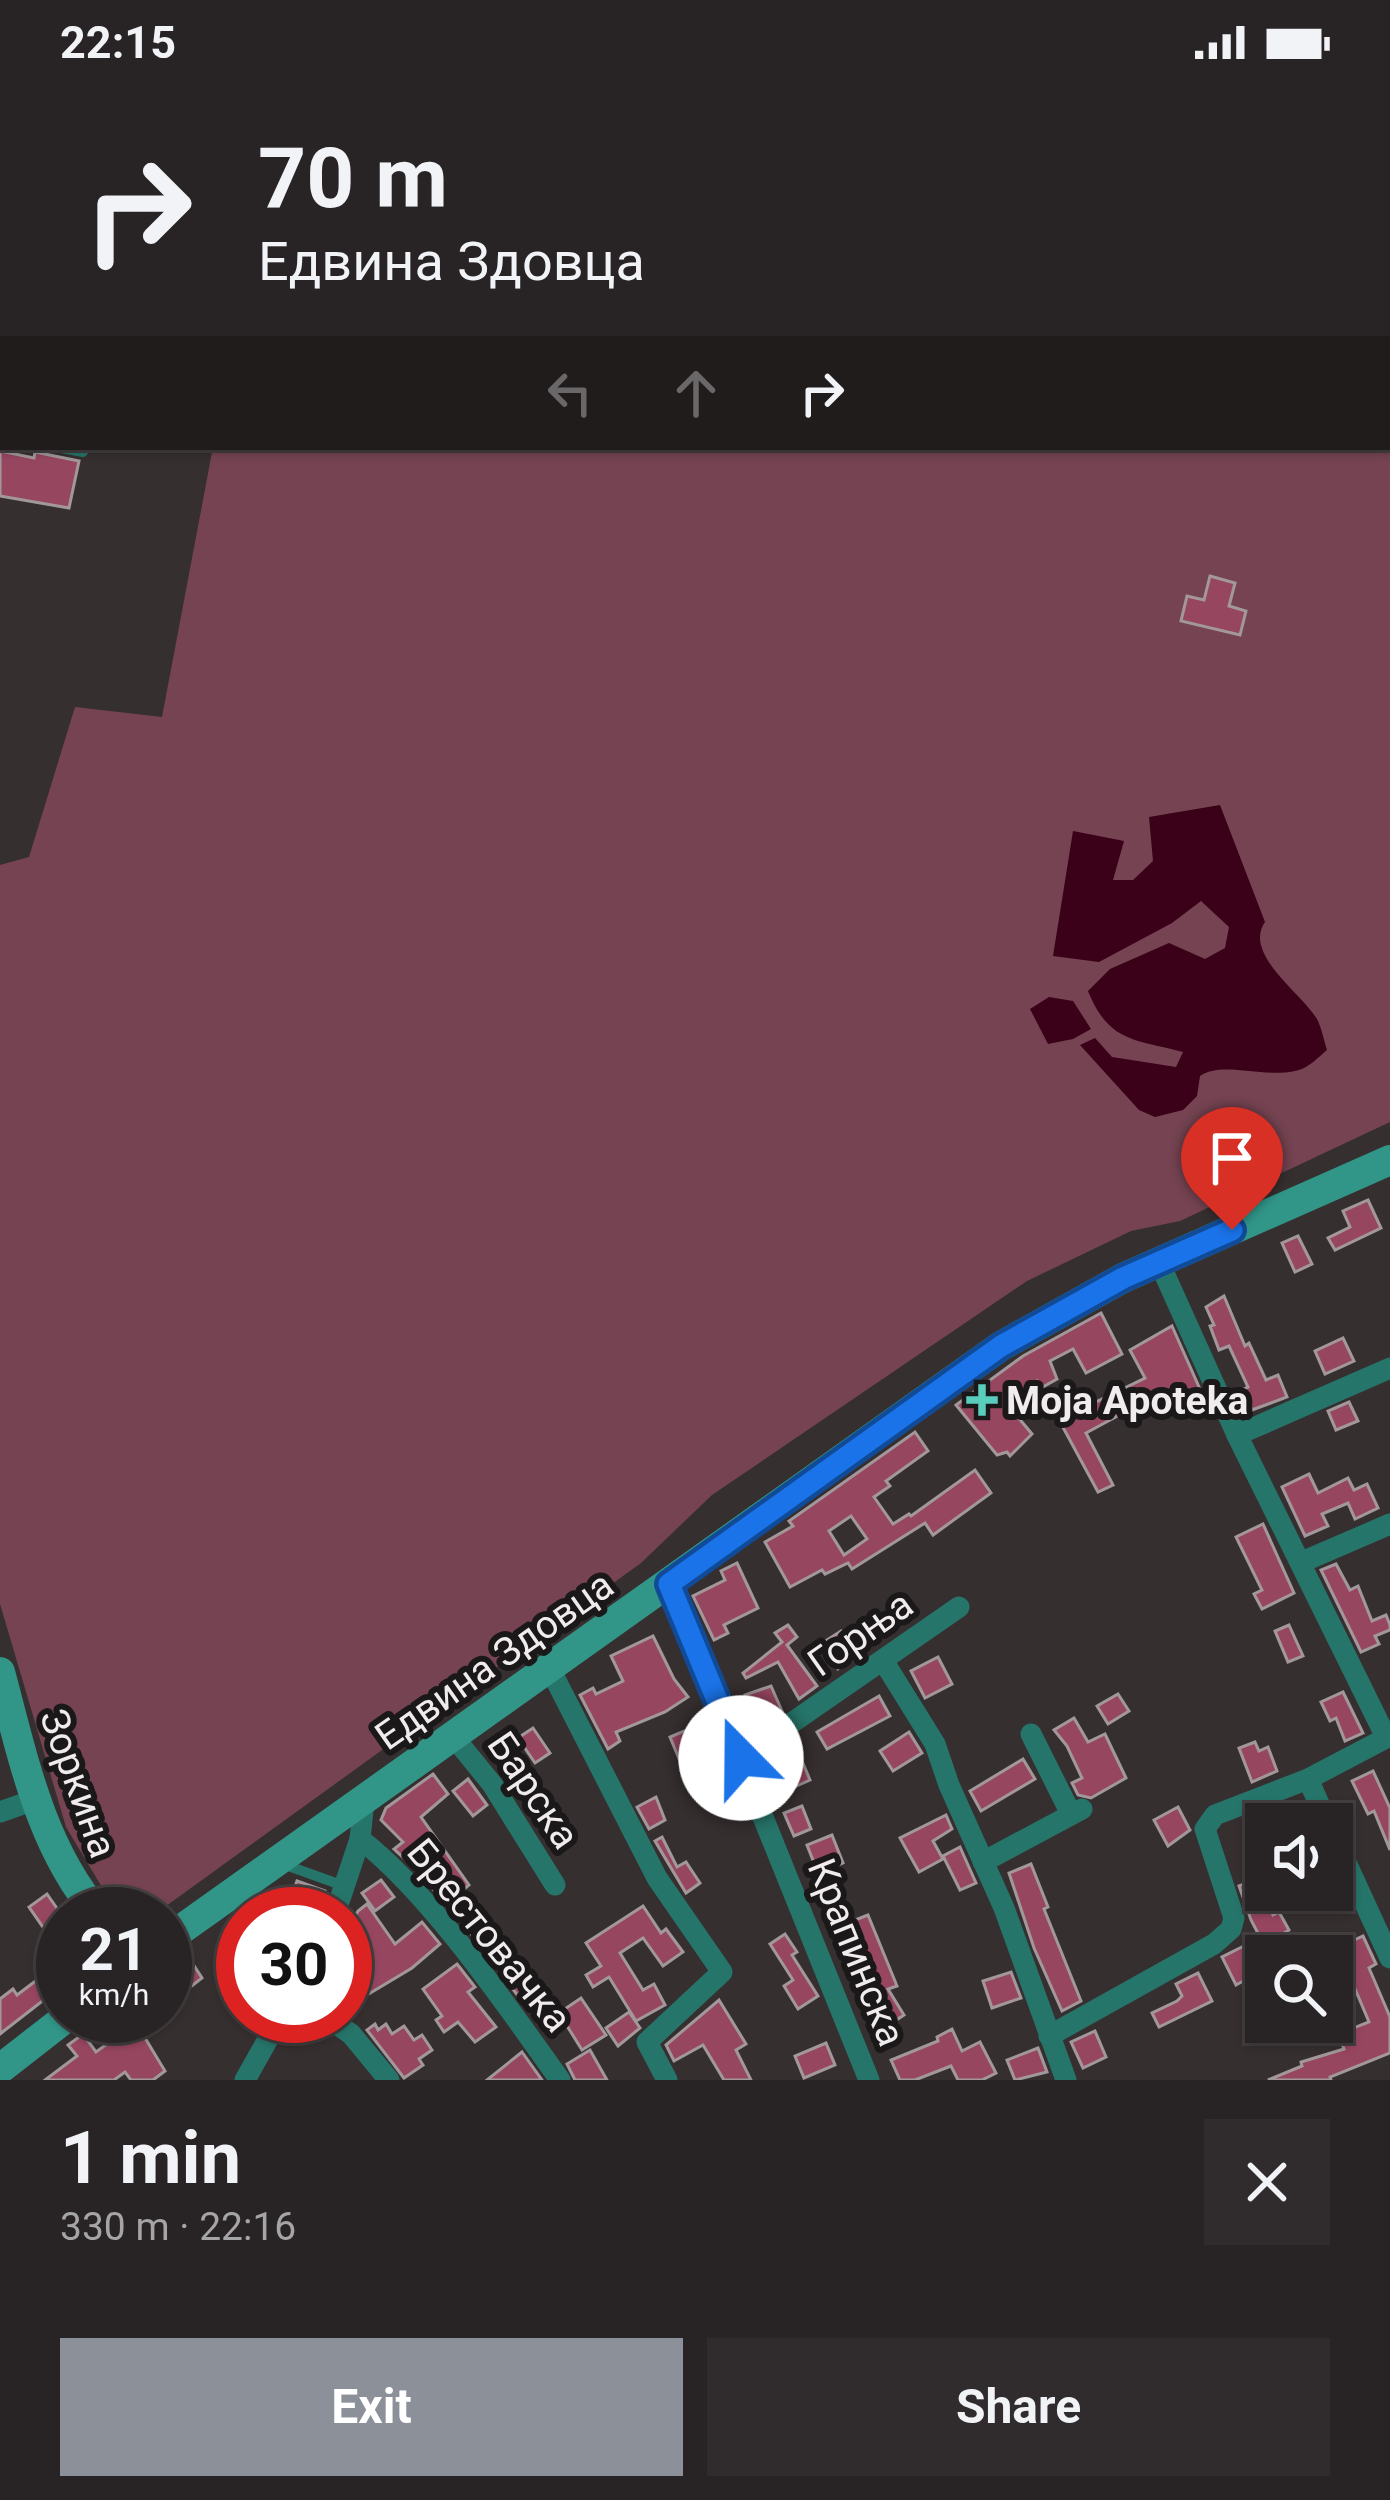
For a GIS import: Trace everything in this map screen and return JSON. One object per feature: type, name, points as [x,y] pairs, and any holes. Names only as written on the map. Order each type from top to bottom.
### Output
[{"type":"main road","name":"Едвина Здовца","points":[[192,1921],[1001,1346],[1074,1303],[1159,1262],[1390,1160]]},
{"type":"main road","name":"Зоркина","points":[[0,1672],[34,1800],[76,1887]]},
{"type":"main road","points":[[0,2069],[36,2041]]},
{"type":"street","points":[[1049,2036],[1214,1944],[1231,1929],[1234,1918],[1204,1829],[1215,1815],[1308,1779],[1388,1736],[1238,1435],[1159,1262]]},
{"type":"street","points":[[1238,1435],[1390,1368]]},
{"type":"street","points":[[1302,1562],[1390,1524]]},
{"type":"street","name":"Крапинска","points":[[669,1584],[869,2080]]},
{"type":"street","name":"Горња","points":[[741,1758],[959,1607]]},
{"type":"street","points":[[884,1662],[935,1744],[1004,1908],[1066,2080]]},
{"type":"street","points":[[549,1667],[658,1878],[722,1972],[647,2042],[668,2080]]},
{"type":"street","points":[[983,1862],[1076,1810],[1031,1734]]},
{"type":"street","name":"Барска","points":[[452,1736],[492,1784],[555,1885]]},
{"type":"street","points":[[1308,1779],[1319,1803]]},
{"type":"street","points":[[0,1812],[34,1800]]},
{"type":"street","points":[[344,1886],[360,1839],[364,1801]]},
{"type":"street","name":"Брестовачка","points":[[360,1839],[382,1856],[444,1928],[560,2080]]},
{"type":"street","points":[[1353,1878],[1390,1958]]},
{"type":"street","points":[[245,2080],[265,2043]]},
{"type":"street","points":[[358,2043],[389,2080]]},
{"type":"lane","points":[[72,450],[83,452]]},
{"type":"lane","points":[[270,1864],[344,1886]]},
{"type":"shaded area","points":[[212,450],[1390,450],[1390,1122],[1180,1221],[1131,1231],[1027,1281],[712,1495],[641,1563],[192,1887],[102,1887],[66,1827],[0,1604],[0,865],[29,857],[75,707],[162,717]]},
{"type":"shaded area","points":[[1220,805],[1265,922],[1262,948],[1318,1021],[1327,1050],[1292,1072],[1210,1071],[1200,1076],[1197,1096],[1183,1110],[1155,1117],[1139,1110],[1080,1045],[1095,1038],[1112,1057],[1176,1067],[1183,1052],[1137,1041],[1115,1030],[1088,991],[1110,969],[1169,943],[1205,959],[1225,948],[1229,927],[1201,901],[1172,923],[1099,962],[1053,956],[1073,831],[1124,841],[1113,880],[1133,880],[1153,861],[1149,817]]},
{"type":"shaded area","points":[[1049,997],[1073,1001],[1091,1029],[1048,1044],[1030,1009]]},
{"type":"building","points":[[0,451],[79,461],[69,508],[0,496]]},
{"type":"building","points":[[1210,576],[1235,583],[1229,606],[1246,611],[1240,635],[1181,621],[1187,596],[1204,600]]},
{"type":"building","points":[[1368,1200],[1381,1228],[1335,1250],[1328,1238],[1350,1227],[1343,1211]]},
{"type":"building","points":[[1298,1236],[1312,1264],[1295,1272],[1282,1243]]},
{"type":"building","points":[[1224,1296],[1266,1380],[1278,1375],[1287,1397],[1252,1410],[1244,1389],[1248,1387],[1229,1346],[1219,1350],[1210,1326],[1214,1325],[1206,1307]]},
{"type":"building","points":[[1101,1313],[1122,1354],[1086,1373],[1073,1349],[1050,1361],[1057,1379],[1041,1388],[1037,1381],[1006,1403],[1032,1434],[1010,1456],[1007,1452],[997,1455],[956,1405],[1023,1356]]},
{"type":"building","points":[[1172,1326],[1203,1396],[1170,1409],[1162,1392],[1086,1433],[1113,1485],[1098,1492],[1059,1420],[1145,1378],[1130,1350]]},
{"type":"building","points":[[1343,1338],[1354,1361],[1325,1374],[1315,1351]]},
{"type":"building","points":[[1349,1402],[1358,1421],[1336,1430],[1328,1411]]},
{"type":"building","points":[[915,1432],[928,1451],[886,1481],[890,1486],[874,1497],[893,1524],[975,1470],[991,1493],[933,1535],[925,1523],[852,1569],[848,1563],[825,1574],[822,1570],[790,1587],[765,1542],[793,1526],[789,1521]],"holes":[[[851,1516],[867,1539],[844,1555],[829,1531]]]},
{"type":"building","points":[[1309,1474],[1318,1493],[1348,1478],[1354,1490],[1367,1484],[1378,1508],[1355,1519],[1348,1503],[1322,1514],[1328,1526],[1305,1536],[1282,1487]]},
{"type":"building","points":[[1263,1524],[1294,1593],[1262,1609],[1254,1594],[1262,1590],[1236,1537]]},
{"type":"building","points":[[737,1563],[758,1608],[724,1625],[728,1633],[714,1640],[693,1596],[725,1580],[721,1571]]},
{"type":"building","points":[[1336,1564],[1350,1590],[1358,1586],[1372,1621],[1386,1615],[1390,1625],[1390,1630],[1375,1636],[1379,1644],[1361,1652],[1321,1570]]},
{"type":"building","points":[[788,1625],[797,1637],[787,1645],[817,1686],[799,1699],[778,1662],[746,1678],[743,1673],[782,1642],[775,1633]]},
{"type":"building","points":[[1289,1625],[1303,1656],[1288,1662],[1275,1631]]},
{"type":"building","points":[[841,1631],[858,1656],[838,1669],[821,1644]]},
{"type":"building","points":[[653,1636],[688,1697],[616,1732],[620,1741],[608,1749],[580,1695],[593,1688],[596,1694],[623,1681],[611,1656]]},
{"type":"building","points":[[938,1657],[952,1684],[925,1698],[911,1671]]},
{"type":"building","points":[[771,1686],[782,1711],[756,1724],[745,1695]]},
{"type":"building","points":[[1343,1692],[1363,1733],[1345,1741],[1336,1718],[1330,1721],[1321,1702]]},
{"type":"building","points":[[1118,1694],[1129,1711],[1108,1724],[1097,1706]]},
{"type":"building","points":[[879,1696],[890,1716],[827,1749],[817,1732]]},
{"type":"building","points":[[1074,1718],[1088,1742],[1105,1734],[1126,1778],[1091,1798],[1078,1795],[1072,1783],[1082,1778],[1054,1730]]},
{"type":"building","points":[[696,1726],[706,1749],[680,1761],[670,1737]]},
{"type":"building","points":[[533,1728],[550,1753],[535,1763],[518,1738]]},
{"type":"building","points":[[909,1732],[922,1753],[893,1771],[880,1751]]},
{"type":"building","points":[[1255,1742],[1259,1751],[1268,1747],[1277,1771],[1252,1782],[1239,1748]]},
{"type":"building","points":[[798,1751],[810,1780],[783,1792],[771,1762]]},
{"type":"building","points":[[1023,1759],[1035,1779],[981,1811],[970,1791]]},
{"type":"building","points":[[1373,1771],[1390,1808],[1390,1850],[1374,1811],[1368,1814],[1352,1781]]},
{"type":"building","points":[[433,1774],[448,1794],[421,1817],[469,1885],[446,1904],[426,1881],[431,1877],[415,1855],[407,1861],[394,1849],[403,1842],[381,1820],[386,1808]]},
{"type":"building","points":[[468,1779],[487,1805],[473,1816],[453,1791]]},
{"type":"building","points":[[656,1797],[665,1820],[649,1829],[637,1807]]},
{"type":"building","points":[[802,1806],[811,1829],[794,1836],[784,1813]]},
{"type":"building","points":[[1178,1807],[1190,1830],[1168,1846],[1154,1820]]},
{"type":"building","points":[[946,1815],[952,1829],[933,1841],[943,1859],[919,1872],[900,1838]]},
{"type":"building","points":[[832,1835],[843,1863],[818,1873],[807,1845]]},
{"type":"building","points":[[662,1837],[677,1867],[686,1862],[700,1883],[686,1893],[655,1841]]},
{"type":"building","points":[[960,1847],[976,1883],[960,1890],[943,1856]]},
{"type":"building","points":[[1031,1864],[1081,2001],[1062,2011],[1009,1873]]},
{"type":"building","points":[[381,1880],[394,1897],[375,1911],[371,1887]]},
{"type":"building","points":[[643,1906],[661,1933],[666,1929],[683,1952],[663,1966],[643,1938],[620,1953],[643,1990],[654,1984],[665,2005],[636,2021],[609,1977],[593,1987],[586,1975],[601,1966],[586,1943]]},
{"type":"building","points":[[372,1911],[395,1944],[422,1922],[440,1944],[372,1992]]},
{"type":"building","points":[[1248,1911],[1279,1912],[1289,1930],[1259,1935]]},
{"type":"building","points":[[868,1915],[897,1986],[888,1989],[904,2015],[881,2030],[866,2005],[855,1972],[860,1970],[842,1925]]},
{"type":"building","points":[[480,1918],[523,1975],[529,1971],[544,1991],[525,2005],[467,1929]]},
{"type":"building","points":[[785,1934],[797,1952],[792,1955],[818,1996],[798,2009],[784,1986],[793,1980],[770,1944]]},
{"type":"building","points":[[1363,1936],[1376,1964],[1369,1968],[1390,2017],[1390,2053],[1331,2080],[1268,2080],[1302,2066],[1301,2062],[1344,2049],[1342,2043],[1353,2043],[1353,2028],[1369,2022],[1353,1984],[1353,1941]]},
{"type":"building","points":[[1244,1946],[1245,1980],[1236,1985],[1222,1957]]},
{"type":"building","points":[[192,1963],[202,1978],[192,1986]]},
{"type":"building","points":[[457,1964],[475,1987],[468,1992],[496,2027],[475,2042],[458,2022],[444,2032],[436,2020],[442,2016],[423,1989]]},
{"type":"building","points":[[1011,1972],[1021,1998],[992,2008],[983,1981]]},
{"type":"building","points":[[1198,1973],[1212,2001],[1159,2027],[1152,2013],[1177,2001],[1182,1996],[1176,1984]]},
{"type":"building","points":[[36,1981],[36,2006],[0,2034],[0,1999],[13,1989],[17,1995]]},
{"type":"building","points":[[581,1998],[606,2035],[582,2050],[559,2013]]},
{"type":"building","points":[[719,2000],[746,2044],[736,2050],[751,2080],[724,2080],[703,2045],[674,2061],[666,2045]]},
{"type":"building","points":[[629,2012],[640,2028],[618,2046],[606,2028]]},
{"type":"building","points":[[386,2024],[392,2034],[404,2026],[414,2040],[422,2035],[432,2050],[419,2059],[423,2065],[404,2078],[372,2036],[372,2026],[378,2030]]},
{"type":"building","points":[[952,2029],[962,2051],[980,2042],[996,2073],[982,2080],[958,2080],[951,2066],[915,2080],[900,2080],[891,2060],[938,2041],[937,2037]]},
{"type":"building","points":[[1095,2031],[1106,2057],[1083,2068],[1071,2042]]},
{"type":"building","points":[[71,2043],[90,2043],[96,2052],[108,2043],[148,2043],[165,2071],[153,2080],[131,2080],[125,2072],[114,2080],[45,2080],[77,2056]]},
{"type":"building","points":[[826,2043],[835,2065],[804,2078],[795,2056]]},
{"type":"building","points":[[1038,2048],[1047,2072],[1015,2080],[1007,2060]]},
{"type":"building","points":[[590,2050],[607,2080],[575,2080],[567,2064]]},
{"type":"building","points":[[522,2052],[542,2080],[487,2080]]},
{"type":"place","name":"Moja Apoteka","points":[[982,1400]]},
{"type":"route","points":[[741,1758],[669,1584],[1001,1346],[1123,1278],[1232,1230]]}]
